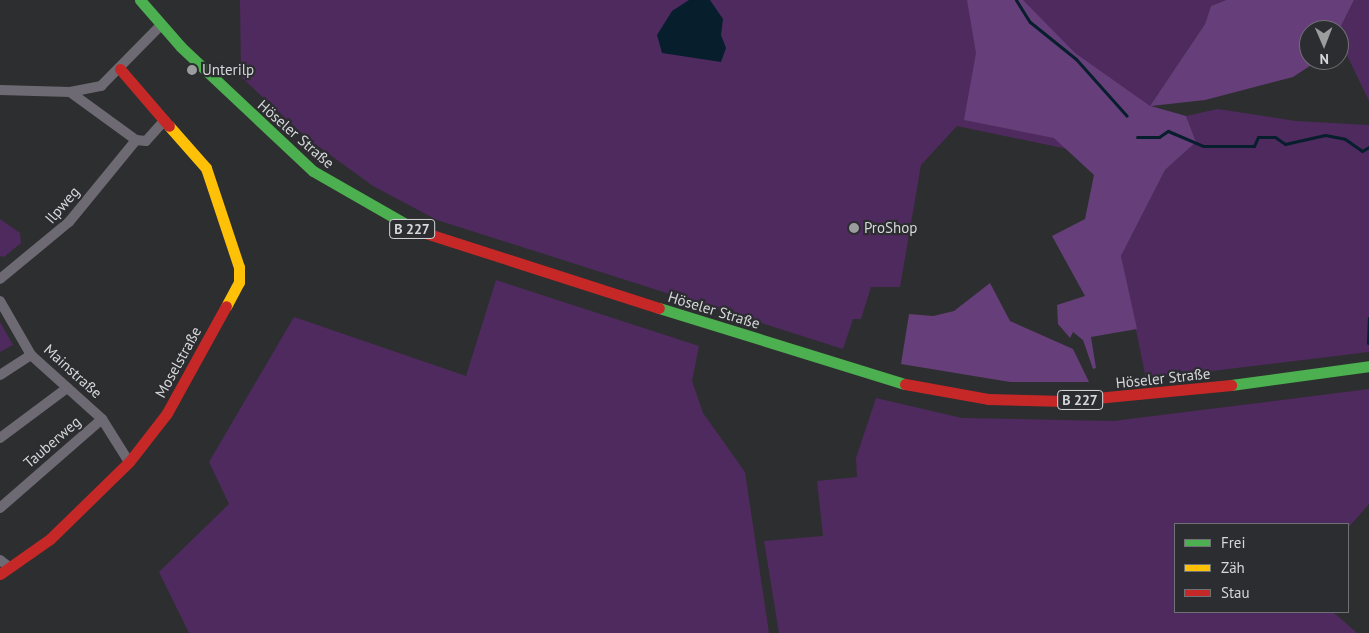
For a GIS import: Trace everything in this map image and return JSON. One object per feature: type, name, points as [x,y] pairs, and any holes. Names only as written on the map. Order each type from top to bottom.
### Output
[{"type":"main road","name":"Höseler Straße","points":[[140,0],[161,25],[313,171],[422,234],[899,382],[988,398],[1065,401],[1184,392],[1369,366]]},
{"type":"main road","name":"Moselstraße","points":[[3,567],[89,505],[129,462],[167,413],[239,282],[239,267],[206,168],[120,69]]},
{"type":"street","points":[[0,90],[70,92],[101,86],[120,69],[161,25]]},
{"type":"street","points":[[70,92],[136,140],[146,141],[164,120]]},
{"type":"street","name":"Ilpweg","points":[[0,279],[69,222],[136,140]]},
{"type":"street","name":"Mainstraße","points":[[0,301],[32,355],[102,419],[129,462]]},
{"type":"street","points":[[0,375],[32,355]]},
{"type":"street","points":[[0,438],[67,388]]},
{"type":"street","name":"Tauberweg","points":[[0,508],[102,419]]},
{"type":"shaded area","points":[[240,0],[1226,0],[1211,6],[1205,24],[1150,106],[1082,152],[957,126],[921,165],[900,287],[871,287],[861,319],[853,319],[843,349],[437,220],[373,186],[307,138],[241,77]]},
{"type":"shaded area","points":[[967,0],[1023,0],[1075,53],[1150,106],[1205,24],[1211,6],[1226,0],[1354,0],[1344,20],[1299,20],[1299,70],[1304,70],[1293,77],[1205,100],[1151,106],[1186,116],[1196,142],[1165,170],[1121,256],[1137,329],[1091,337],[1096,368],[1093,369],[1083,340],[1073,332],[1070,338],[1058,324],[1057,305],[1085,296],[1052,236],[1085,219],[1094,175],[1054,138],[964,120],[976,53]]},
{"type":"shaded area","points":[[1354,0],[1369,0],[1369,101],[1349,60],[1349,20],[1344,20]]},
{"type":"shaded area","points":[[1218,109],[1296,121],[1369,125],[1369,352],[1146,379],[1121,256],[1165,170],[1196,142],[1186,116]]},
{"type":"shaded area","points":[[0,219],[20,233],[21,243],[4,257],[0,256]]},
{"type":"shaded area","points":[[496,280],[699,346],[692,381],[703,413],[745,472],[769,633],[189,633],[159,572],[229,504],[209,462],[294,317],[466,376]]},
{"type":"shaded area","points":[[990,283],[1010,321],[1073,349],[1089,382],[1010,382],[901,364],[909,314],[933,316],[954,311]]},
{"type":"shaded area","points":[[0,322],[13,345],[0,352]]},
{"type":"shaded area","points":[[1369,389],[1369,504],[1349,527],[1349,523],[1174,523],[1174,613],[1334,613],[1357,633],[779,633],[764,541],[823,536],[817,481],[857,477],[856,458],[876,398],[962,418],[1113,421]]},
{"type":"water","points":[[689,0],[710,0],[723,19],[721,35],[726,48],[721,62],[662,53],[657,35],[672,11]]},
{"type":"waterway","points":[[1016,0],[1030,22],[1076,59],[1127,116]]},
{"type":"waterway","points":[[1137,137],[1159,137],[1168,131],[1203,146],[1254,146],[1258,137],[1275,137],[1285,144],[1325,135],[1345,139],[1362,151],[1369,147]]},
{"type":"waterway","points":[[1368,343],[1369,318]]},
{"type":"traffic: fast","points":[[140,0],[181,47],[313,171],[416,230]]},
{"type":"traffic: fast","points":[[659,308],[905,384]]},
{"type":"traffic: fast","points":[[1231,385],[1369,366]]},
{"type":"traffic: slow","points":[[169,126],[206,168],[239,267],[239,282],[226,306]]},
{"type":"traffic: jam","points":[[120,69],[169,126]]},
{"type":"traffic: jam","points":[[416,230],[659,308]]},
{"type":"traffic: jam","points":[[0,574],[50,539],[129,462],[167,413],[226,306]]},
{"type":"traffic: jam","points":[[905,384],[988,399],[1065,401],[1231,385]]},
{"type":"place","name":"Unterilp","points":[[192,70]]},
{"type":"place","name":"ProShop","points":[[854,228]]}]
